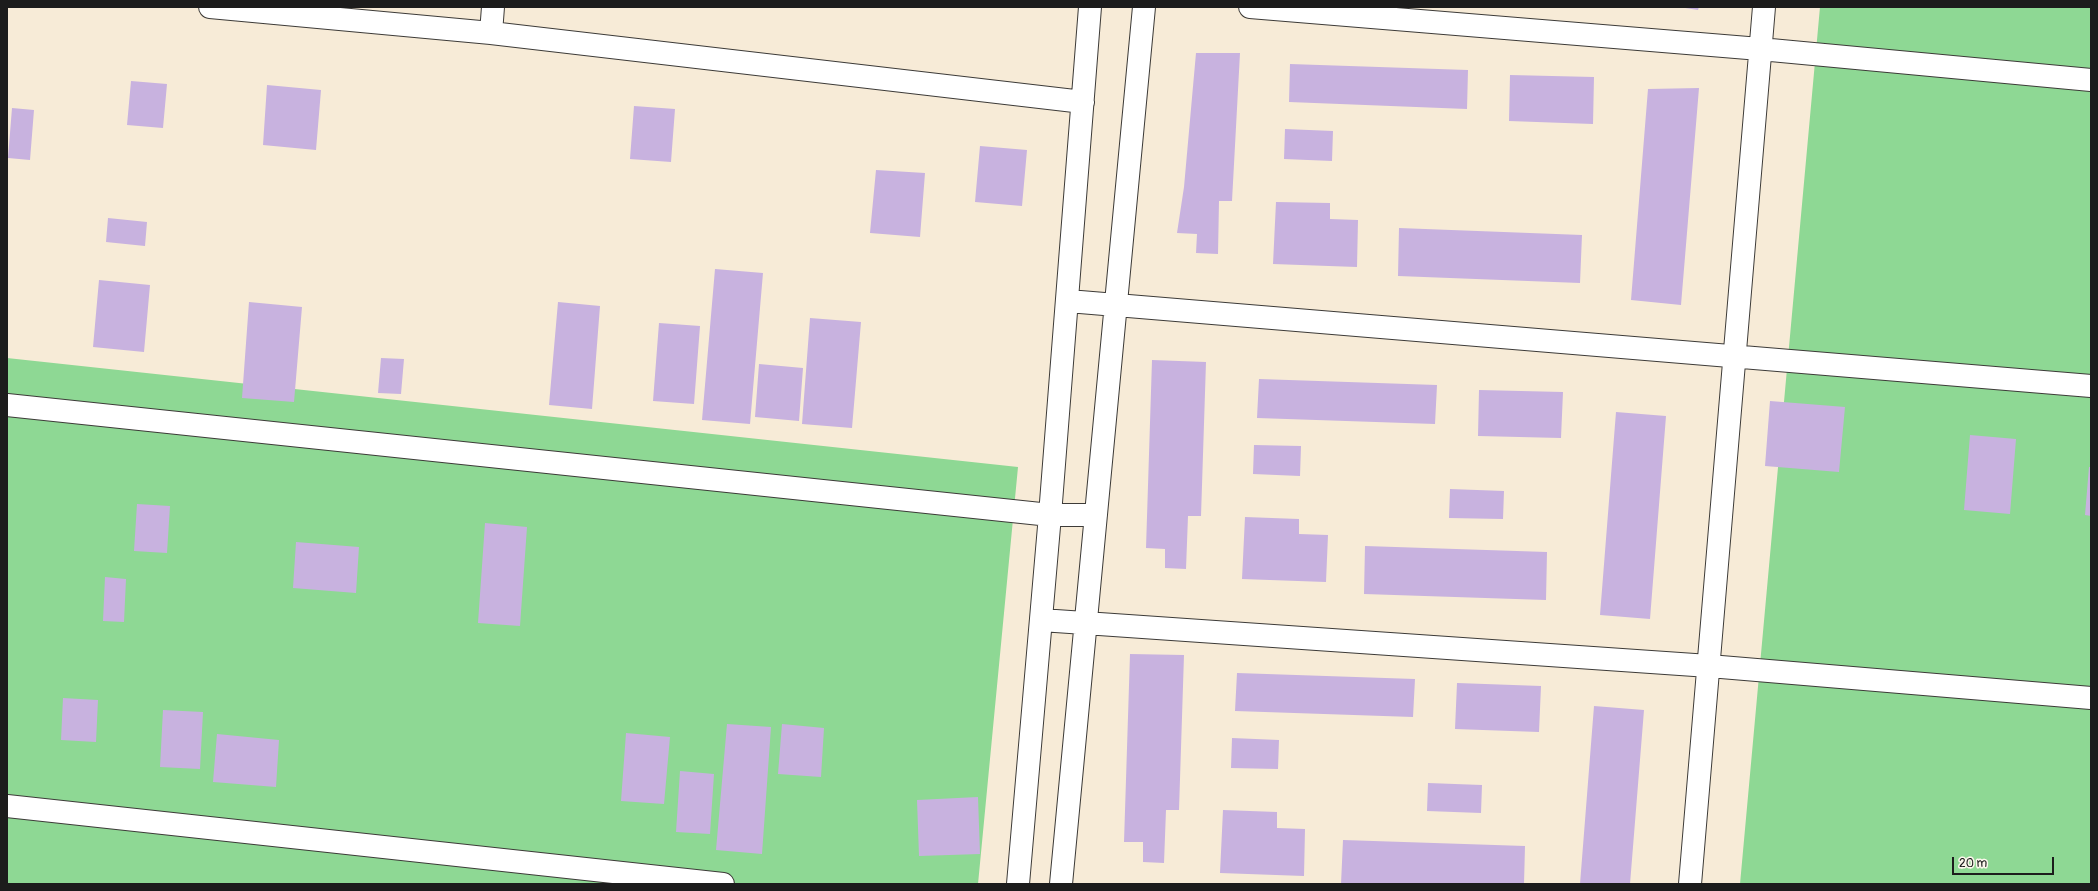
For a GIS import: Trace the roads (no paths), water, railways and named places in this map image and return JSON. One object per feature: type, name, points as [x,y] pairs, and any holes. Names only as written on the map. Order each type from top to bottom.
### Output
[{"type":"street","points":[[210,7],[491,33],[1083,102]]},
{"type":"street","points":[[491,33],[493,7]]},
{"type":"street","points":[[1018,884],[1068,301],[1090,7]]},
{"type":"street","points":[[1061,884],[1144,7]]},
{"type":"street","points":[[1250,7],[1760,49],[2091,80]]},
{"type":"street","points":[[1690,884],[1764,7]]},
{"type":"street","points":[[1068,301],[2091,386]]},
{"type":"street","points":[[7,405],[1050,515],[1096,515]]},
{"type":"street","points":[[1041,620],[1709,666],[2091,698]]},
{"type":"street","points":[[7,806],[723,884]]}]
